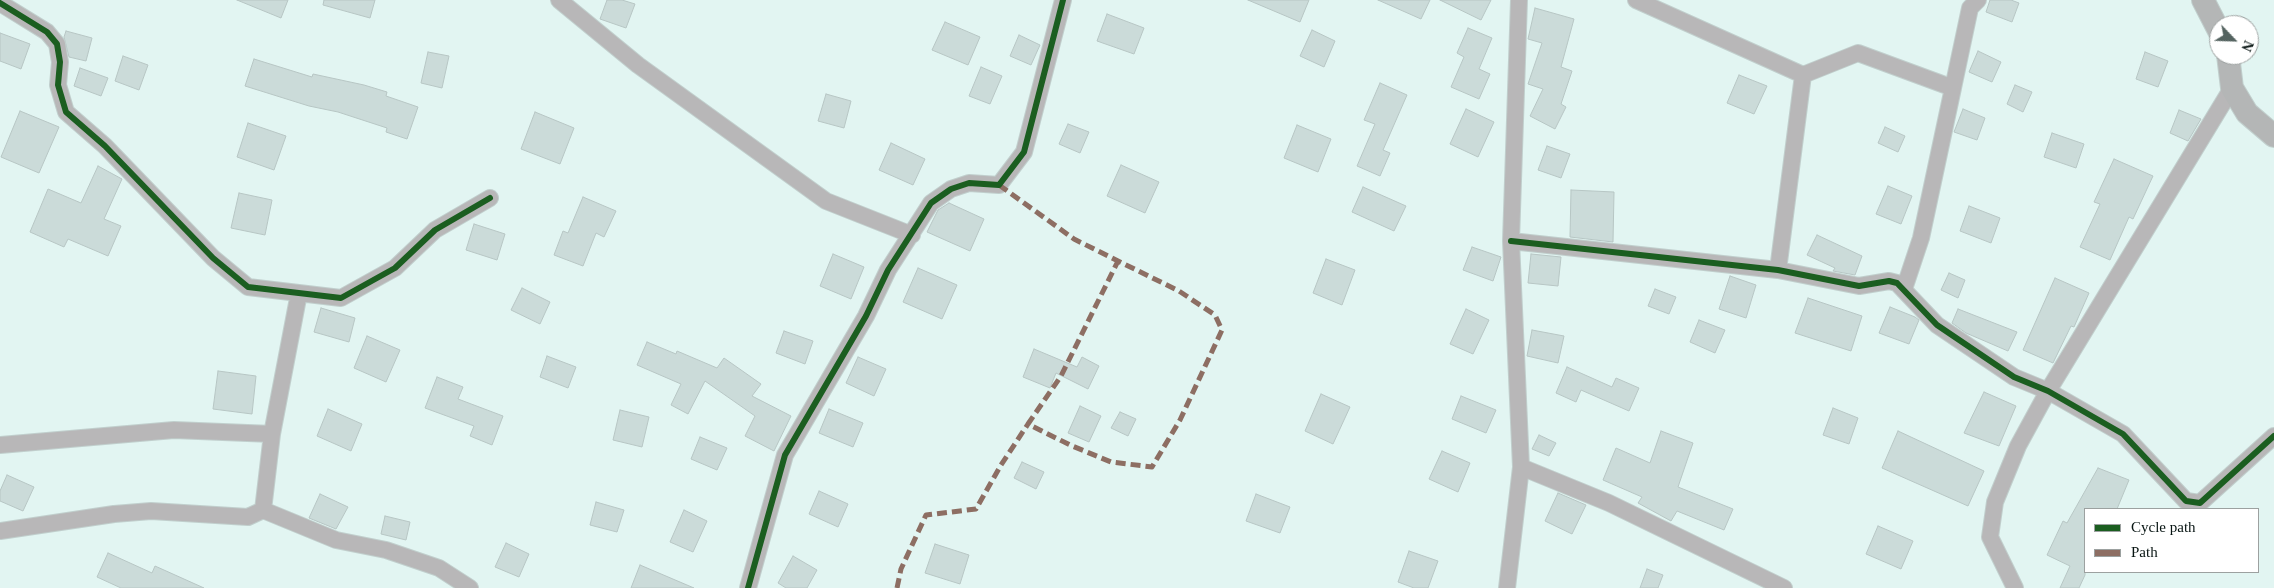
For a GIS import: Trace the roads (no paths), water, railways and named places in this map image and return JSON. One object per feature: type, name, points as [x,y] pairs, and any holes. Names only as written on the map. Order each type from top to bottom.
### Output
[{"type":"main road","points":[[2203,0],[2211,15]]},
{"type":"main road","points":[[2229,65],[2232,88],[2247,113],[2274,136]]},
{"type":"street","points":[[559,0],[638,65],[826,201],[912,235]]},
{"type":"street","points":[[748,588],[785,455],[866,316],[888,270],[932,202],[951,188],[970,183],[998,185],[1024,152],[1062,0]]},
{"type":"street","points":[[1507,588],[1521,467],[1511,241],[1519,0]]},
{"type":"street","points":[[1636,0],[1803,75],[1858,53],[1953,88]]},
{"type":"street","points":[[1904,288],[1921,238],[1970,8],[1978,0]]},
{"type":"street","points":[[0,3],[47,32],[57,44],[60,62],[58,85],[66,112],[105,146],[213,258],[248,287],[341,298],[395,268],[435,230],[490,198]]},
{"type":"street","points":[[1778,270],[1803,75]]},
{"type":"street","points":[[2015,588],[1990,537],[1994,502],[2018,446],[2048,391],[2232,88]]},
{"type":"street","points":[[1511,241],[1778,270],[1859,286],[1889,282],[1897,283],[1904,288],[1937,325],[2014,377],[2048,391],[2123,434],[2186,501],[2200,503],[2274,436]]},
{"type":"street","points":[[263,510],[272,434],[299,293]]},
{"type":"street","points":[[0,445],[174,430],[272,434]]},
{"type":"street","points":[[1521,467],[1609,504],[1784,588]]},
{"type":"street","points":[[0,531],[114,514],[151,512],[248,517],[263,510],[336,540],[386,550],[439,568],[470,588]]}]
